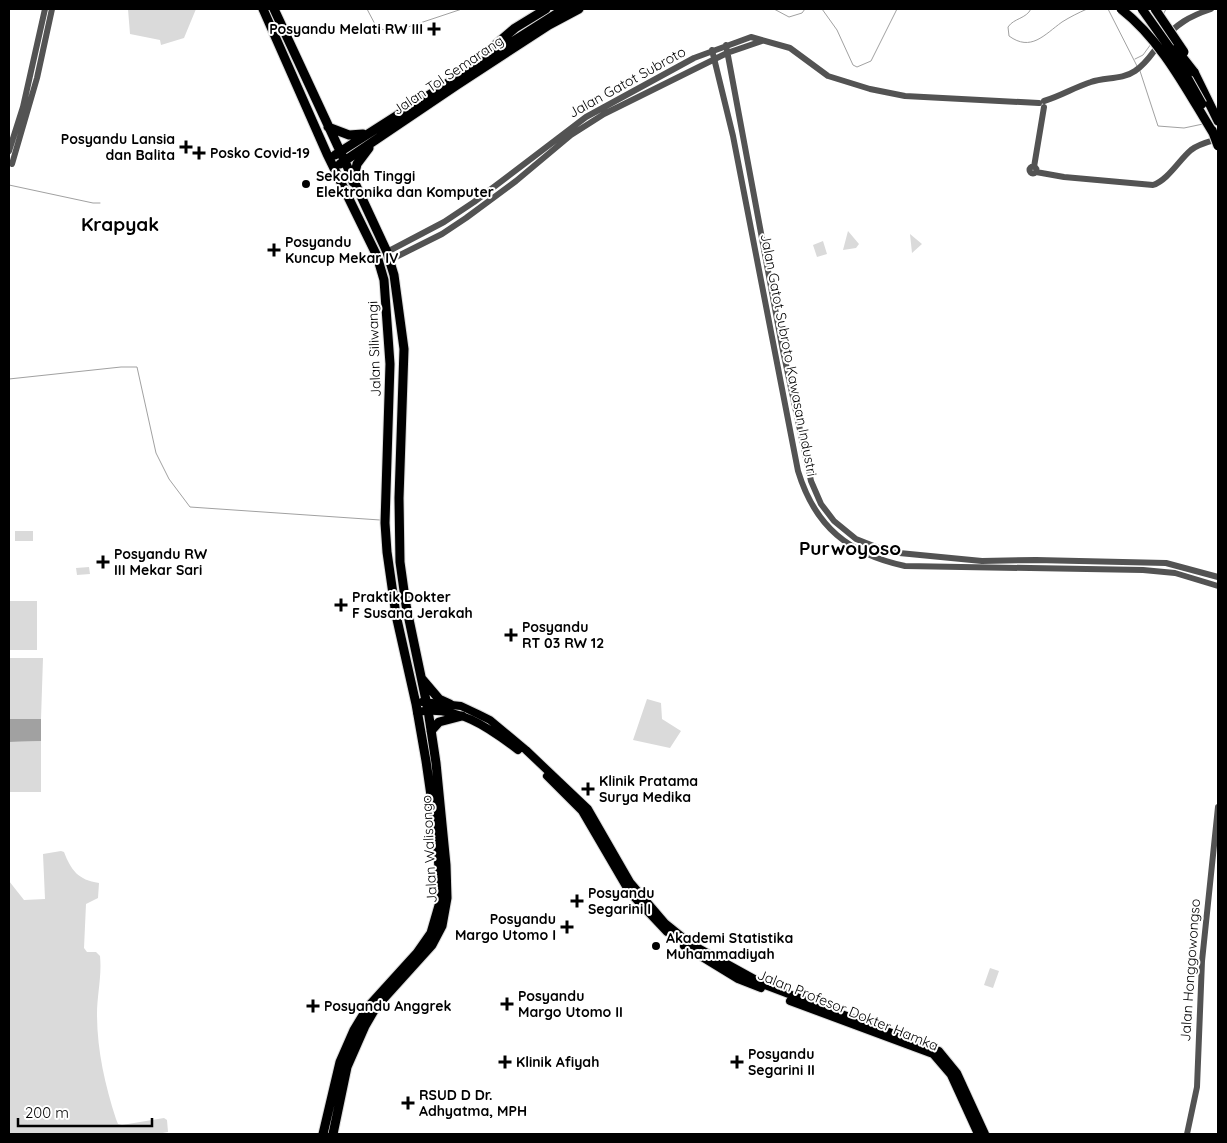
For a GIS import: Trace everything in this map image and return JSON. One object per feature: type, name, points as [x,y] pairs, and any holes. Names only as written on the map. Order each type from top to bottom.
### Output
[{"type":"highway","name":"Jalan Siliwangi","points":[[263,9],[332,164],[378,260],[384,280],[390,344],[385,523],[387,552],[396,615],[417,708]]},
{"type":"highway","name":"Jalan Siliwangi","points":[[274,9],[388,256],[394,275],[404,349],[398,498],[400,562],[406,605],[426,705]]},
{"type":"highway","points":[[476,63],[515,28],[546,9]]},
{"type":"highway","name":"Jalan Tol Semarang","points":[[332,164],[339,151],[476,63],[565,12],[579,9]]},
{"type":"highway","points":[[565,12],[584,9]]},
{"type":"highway","points":[[1121,9],[1148,35],[1166,58],[1216,137]]},
{"type":"highway","points":[[1142,9],[1188,78],[1203,106],[1218,146]]},
{"type":"highway","points":[[1149,9],[1194,72]]},
{"type":"highway","points":[[1155,9],[1182,49],[1218,121]]},
{"type":"highway","name":"Jalan Tol Semarang","points":[[332,164],[344,162],[565,12]]},
{"type":"highway","points":[[328,127],[349,135],[367,134]]},
{"type":"highway","points":[[353,182],[357,164],[380,137]]},
{"type":"highway","points":[[378,260],[388,256]]},
{"type":"highway","points":[[420,677],[439,699],[450,704]]},
{"type":"highway","name":"Jalan Walisongo","points":[[333,1134],[347,1067],[365,1026],[376,1007],[420,960],[439,934],[445,915],[431,731],[426,705]]},
{"type":"highway","name":"Jalan Walisongo","points":[[323,1134],[340,1062],[354,1030],[368,1007],[417,954],[431,933],[440,902],[443,874],[417,708]]},
{"type":"highway","points":[[431,731],[440,722],[462,716]]},
{"type":"main road","name":"Jalan Profesor Dokter Hamka","points":[[417,708],[426,705],[450,704],[461,706],[490,720],[569,789],[588,809],[630,882],[679,939],[766,985],[940,1052],[957,1073],[985,1134]]},
{"type":"main road","name":"Jalan Profesor Dokter Hamka","points":[[426,705],[487,726],[524,754],[582,811],[631,893],[656,922],[679,939],[738,978],[799,1004],[934,1054],[950,1075],[978,1134]]},
{"type":"street","points":[[9,151],[23,107],[45,9]]},
{"type":"street","points":[[12,164],[37,78],[52,9]]},
{"type":"street","name":"Jalan Gatot Subroto","points":[[388,256],[474,202],[586,117],[712,50],[726,49],[764,40],[790,48],[828,76],[870,89],[905,96],[1043,104],[1088,82],[1124,76],[1134,72],[1144,64],[1179,23],[1211,9]]},
{"type":"street","name":"Jalan Gatot Subroto","points":[[388,256],[436,237],[466,218],[516,181],[558,145],[597,118],[714,59],[726,49]]},
{"type":"street","name":"Jalan Gatot Subroto Kawasan Industri","points":[[726,49],[782,346],[811,481],[821,504],[834,521],[856,539],[889,552],[982,561],[1036,560],[1166,563],[1217,576]]},
{"type":"street","name":"Jalan Gatot Subroto Kawasan Industri","points":[[712,50],[733,136],[798,471],[812,506],[831,531],[852,548],[872,558],[905,566],[1150,571],[1175,574],[1216,585]]},
{"type":"street","points":[[1043,104],[1035,169],[1064,177],[1152,185],[1160,182],[1197,146],[1216,137]]},
{"type":"street","name":"Jalan Honggowongso","points":[[1187,1134],[1197,1087],[1202,961],[1218,807]]},
{"type":"shaded area","points":[[128,9],[196,9],[184,38],[161,45],[160,40],[130,34]]},
{"type":"shaded area","points":[[848,231],[859,244],[856,248],[843,250]]},
{"type":"shaded area","points":[[910,234],[922,244],[912,253]]},
{"type":"shaded area","points":[[823,241],[827,254],[817,257],[813,245]]},
{"type":"shaded area","points":[[15,531],[33,531],[33,541],[15,541]]},
{"type":"shaded area","points":[[89,567],[90,574],[77,575],[76,568]]},
{"type":"shaded area","points":[[9,601],[37,601],[37,650],[9,650]]},
{"type":"shaded area","points":[[9,658],[43,658],[41,719],[9,719]]},
{"type":"shaded area","points":[[647,699],[661,703],[662,719],[681,731],[670,748],[633,740]]},
{"type":"shaded area","points":[[9,719],[41,719],[41,741],[9,742]]},
{"type":"shaded area","points":[[41,741],[41,792],[9,792],[9,742]]},
{"type":"shaded area","points":[[64,852],[69,864],[76,873],[92,882],[99,883],[98,898],[86,904],[84,948],[87,952],[96,952],[100,956],[97,1014],[98,1041],[108,1093],[116,1119],[118,1124],[122,1125],[164,1118],[167,1120],[168,1132],[157,1134],[9,1134],[9,881],[24,900],[45,899],[43,854]]},
{"type":"shaded area","points":[[990,968],[999,971],[993,988],[984,985]]},
{"type":"waterway","points":[[367,9],[377,28],[393,32],[462,9]]},
{"type":"waterway","points":[[774,9],[789,17],[802,13],[805,9]]},
{"type":"waterway","points":[[822,9],[837,30],[853,65],[857,67],[871,61],[897,9]]},
{"type":"waterway","points":[[1031,9],[1026,15],[1008,27],[1009,36],[1017,41],[1031,42],[1037,40],[1062,22],[1087,9]]},
{"type":"waterway","points":[[1108,9],[1137,66]]},
{"type":"waterway","points":[[1163,15],[1166,9]]},
{"type":"waterway","points":[[1135,59],[1143,55],[1151,44]]},
{"type":"waterway","points":[[1140,71],[1158,126],[1184,128],[1203,124]]},
{"type":"waterway","points":[[9,185],[100,203]]},
{"type":"waterway","points":[[9,379],[137,367],[156,453],[169,479],[190,507],[380,520]]},
{"type":"place","name":"Posyandu Melati RW III","points":[[434,29]]},
{"type":"place","name":"Posyandu Lansia dan Balita","points":[[186,147]]},
{"type":"place","name":"Posko Covid-19","points":[[199,153]]},
{"type":"place","name":"Sekolah Tinggi Elektronika dan Komputer","points":[[306,184]]},
{"type":"place","name":"Posyandu Kuncup Mekar IV","points":[[274,250]]},
{"type":"place","name":"Posyandu RW III Mekar Sari","points":[[103,562]]},
{"type":"place","name":"Praktik Dokter F Susana Jerakah","points":[[341,605]]},
{"type":"place","name":"Posyandu RT 03 RW 12","points":[[511,635]]},
{"type":"place","name":"Klinik Pratama Surya Medika","points":[[588,789]]},
{"type":"place","name":"Posyandu Segarini I","points":[[577,901]]},
{"type":"place","name":"Posyandu Margo Utomo I","points":[[567,927]]},
{"type":"place","name":"Akademi Statistika Muhammadiyah","points":[[656,946]]},
{"type":"place","name":"Posyandu Margo Utomo II","points":[[507,1004]]},
{"type":"place","name":"Posyandu Anggrek","points":[[313,1006]]},
{"type":"place","name":"Klinik Afiyah","points":[[505,1062]]},
{"type":"place","name":"Posyandu Segarini II","points":[[737,1062]]},
{"type":"place","name":"RSUD D Dr. Adhyatma, MPH","points":[[408,1103]]},
{"type":"district","name":"Krapyak","points":[[120,224]]},
{"type":"district","name":"Purwoyoso","points":[[850,548]]}]
